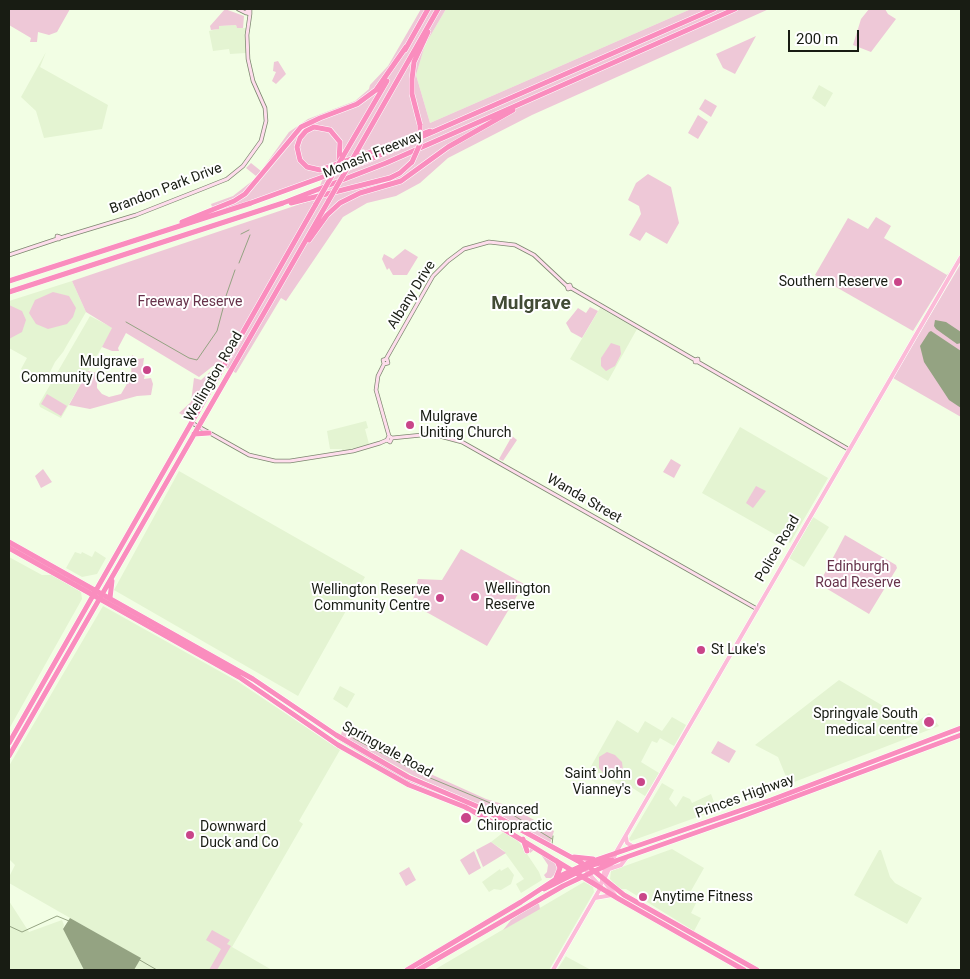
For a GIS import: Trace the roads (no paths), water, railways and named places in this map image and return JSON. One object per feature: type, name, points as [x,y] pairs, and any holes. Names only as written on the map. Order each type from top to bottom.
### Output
[{"type":"highway","name":"Wellington Road","points":[[9,743],[428,9]]},
{"type":"highway","name":"Monash Freeway","points":[[9,281],[251,203],[364,162],[714,9]]},
{"type":"highway","name":"Monash Freeway","points":[[9,292],[240,218],[386,162],[735,9]]},
{"type":"highway","points":[[240,218],[304,199],[390,178],[400,173],[412,162],[420,144],[420,125],[412,94],[413,70],[437,10]]},
{"type":"highway","name":"Wellington Road","points":[[9,756],[437,10]]},
{"type":"highway","points":[[157,233],[228,204],[245,194],[302,127],[357,104],[376,90],[406,47]]},
{"type":"highway","points":[[288,270],[336,206],[360,193],[401,181],[448,147],[535,97]]},
{"type":"highway","points":[[340,161],[340,142],[330,130],[314,127],[306,131],[300,138],[297,147],[300,160],[309,168],[320,170],[468,117]]},
{"type":"highway","points":[[225,364],[231,368]]},
{"type":"highway","points":[[194,434],[208,433]]},
{"type":"highway","name":"Springvale Road","points":[[9,542],[85,584],[112,606],[239,677],[336,743],[407,784],[468,808],[556,859],[619,900],[744,970]]},
{"type":"highway","name":"Springvale Road","points":[[9,548],[84,590],[94,592]]},
{"type":"highway","points":[[110,598],[113,576]]},
{"type":"highway","points":[[85,584],[99,583]]},
{"type":"highway","points":[[84,590],[84,609]]},
{"type":"highway","name":"Springvale Road","points":[[101,596],[110,598],[253,679],[334,734],[408,776],[476,805],[587,867],[624,895],[757,970]]},
{"type":"highway","points":[[96,606],[112,606]]},
{"type":"highway","points":[[282,707],[286,701]]},
{"type":"highway","name":"Princes Highway","points":[[587,867],[612,863],[854,772],[961,728]]},
{"type":"highway","name":"Princes Highway","points":[[418,970],[587,867],[598,858],[961,735]]},
{"type":"highway","points":[[523,839],[527,851]]},
{"type":"highway","points":[[566,856],[583,859],[598,858]]},
{"type":"highway","points":[[556,859],[560,867],[556,878]]},
{"type":"highway","name":"Princes Highway","points":[[407,970],[496,922],[556,878],[577,873]]},
{"type":"highway","name":"Princes Highway","points":[[539,891],[577,873]]},
{"type":"main road","name":"Police Road","points":[[553,970],[595,898],[616,853],[848,449],[961,257]]},
{"type":"main road","points":[[626,837],[627,843],[634,847]]},
{"type":"main road","points":[[612,863],[621,865],[627,856]]},
{"type":"main road","points":[[587,867],[600,888]]},
{"type":"main road","points":[[603,880],[619,900]]},
{"type":"main road","points":[[595,898],[612,895]]},
{"type":"street","points":[[239,9],[248,11]]},
{"type":"street","name":"Brandon Park Drive","points":[[9,255],[136,215],[231,177],[243,166],[261,141],[266,121],[265,108],[248,63],[248,11]]},
{"type":"street","name":"Albany Drive","points":[[389,438],[376,390],[378,376],[384,364],[383,361],[386,359],[434,276],[448,261],[464,249],[489,242],[515,246],[534,255],[569,287],[848,449]]},
{"type":"street","name":"Wanda Street","points":[[192,423],[249,455],[275,461],[290,461],[353,451],[389,438],[432,434],[462,442],[756,609]]},
{"type":"waterway","points":[[241,234],[249,230]]},
{"type":"waterway","points":[[239,263],[250,235]]},
{"type":"waterway","points":[[226,296],[235,270]]},
{"type":"waterway","points":[[126,322],[189,358],[197,360],[217,331],[225,301]]},
{"type":"waterway","points":[[353,738],[423,775],[500,807],[552,839]]},
{"type":"waterway","points":[[552,845],[553,836]]},
{"type":"waterway","points":[[9,926],[22,932],[57,916],[69,921]]},
{"type":"waterway","points":[[138,959],[157,970]]},
{"type":"place","name":"Southern Reserve","points":[[898,282]]},
{"type":"place","name":"Mulgrave Community Centre","points":[[147,370]]},
{"type":"place","name":"Mulgrave Uniting Church","points":[[410,425]]},
{"type":"place","name":"Wellington Reserve","points":[[475,597]]},
{"type":"place","name":"Wellington Reserve Community Centre","points":[[440,598]]},
{"type":"place","name":"St Luke's","points":[[701,650]]},
{"type":"place","name":"Springvale South medical centre","points":[[929,722]]},
{"type":"place","name":"Saint John Vianney's","points":[[641,782]]},
{"type":"place","name":"Advanced Chiropractic","points":[[466,818]]},
{"type":"place","name":"Downward Duck and Co","points":[[190,835]]},
{"type":"place","name":"Anytime Fitness","points":[[643,897]]},
{"type":"district","name":"Mulgrave","points":[[531,304]]},
{"type":"park label","name":"Freeway Reserve","points":[[190,302]]},
{"type":"park label","name":"Edinburgh Road Reserve","points":[[858,576]]}]
